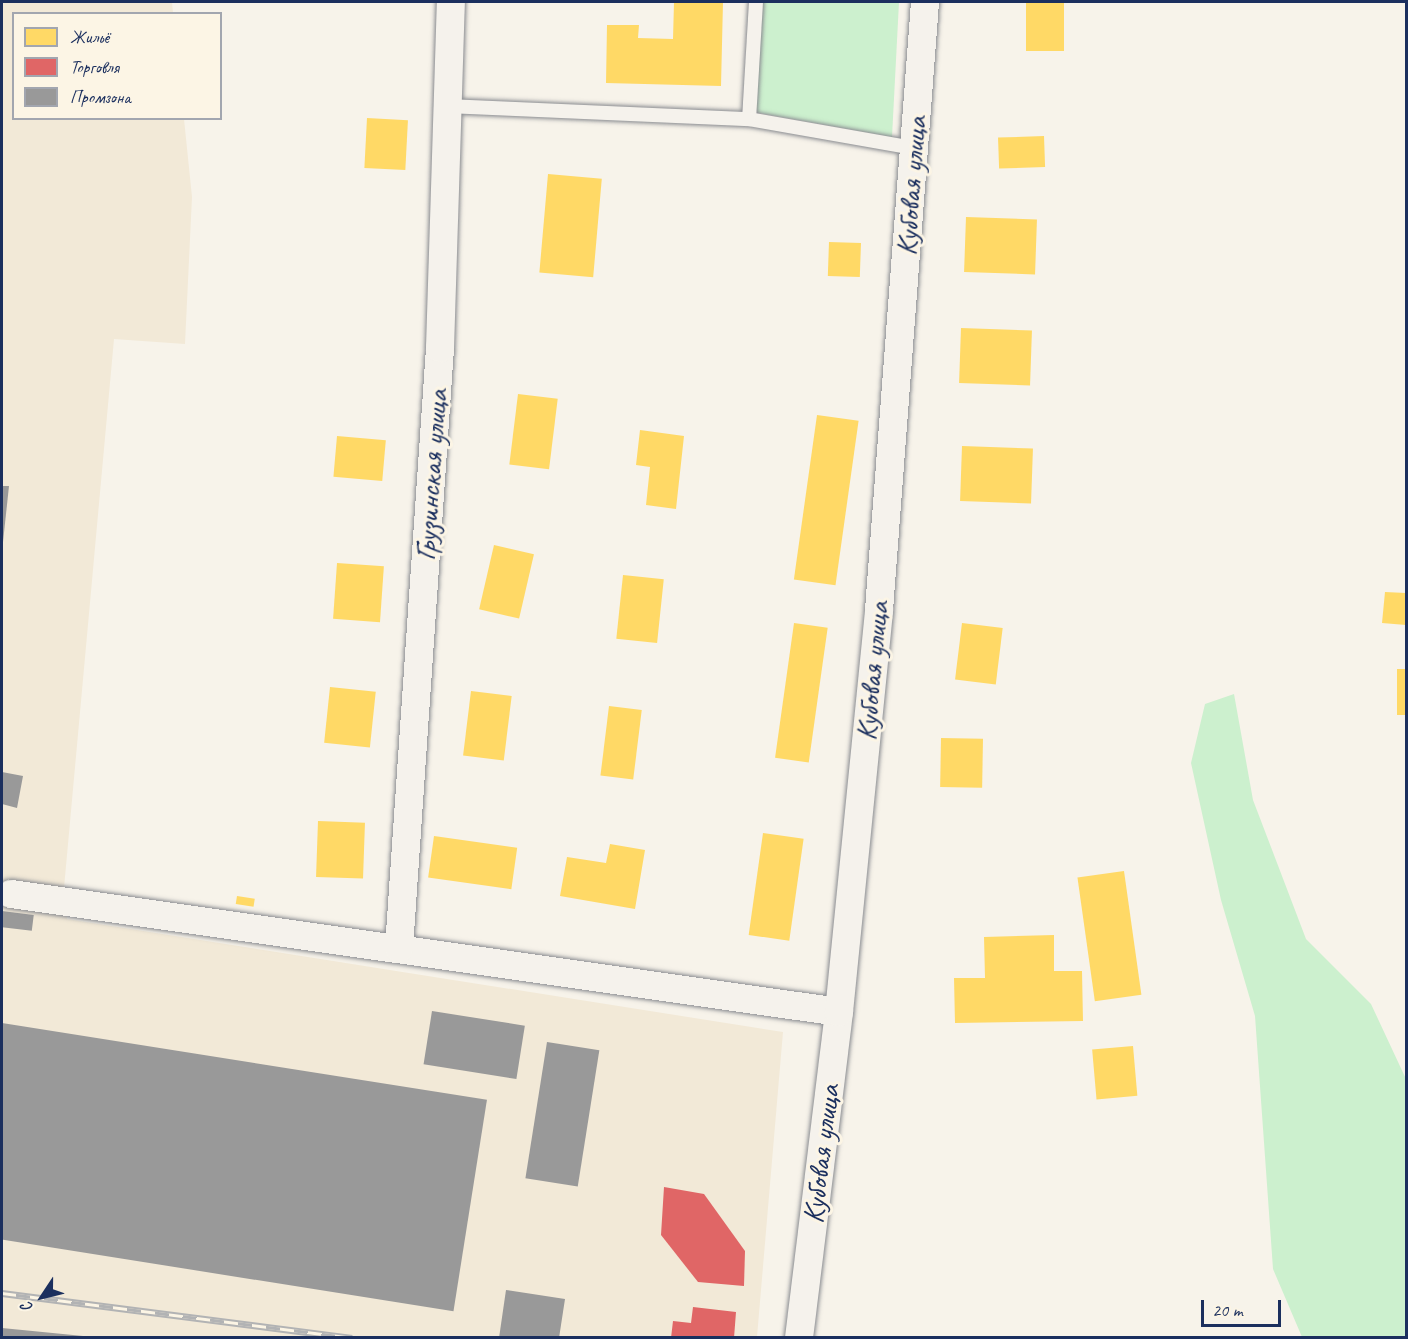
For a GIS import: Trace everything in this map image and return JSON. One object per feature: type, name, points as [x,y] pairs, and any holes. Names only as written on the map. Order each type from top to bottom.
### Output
[{"type":"street","name":"Грузинская улица","points":[[399,948],[440,348],[451,2]]},
{"type":"street","name":"Кубовая улица","points":[[799,1338],[839,1012],[879,610],[925,2]]},
{"type":"street","points":[[11,894],[839,1012]]},
{"type":"lane","points":[[749,119],[756,2]]},
{"type":"lane","points":[[448,106],[749,119],[914,148]]},
{"type":"shaded area","points":[[2,2],[172,2],[173,12],[12,12],[12,120],[184,120],[192,197],[185,344],[114,339],[64,888],[67,919],[783,1032],[757,1337],[2,1338]]},
{"type":"green space","points":[[752,2],[899,2],[892,137],[743,110]]},
{"type":"green space","points":[[1234,694],[1253,800],[1306,939],[1371,1004],[1406,1079],[1406,1337],[1302,1337],[1273,1269],[1255,1016],[1221,900],[1191,763],[1205,704]]},
{"type":"building: Жильё","points":[[674,2],[723,2],[721,86],[606,83],[607,25],[639,25],[638,38],[673,39]]},
{"type":"building: Жильё","points":[[1026,2],[1064,2],[1064,51],[1026,51]]},
{"type":"building: Жильё","points":[[367,118],[408,120],[405,170],[364,168]]},
{"type":"building: Жильё","points":[[1044,136],[1045,167],[999,169],[998,138]]},
{"type":"building: Жильё","points":[[548,174],[602,179],[593,277],[539,273]]},
{"type":"building: Жильё","points":[[966,217],[1037,219],[1035,274],[964,272]]},
{"type":"building: Жильё","points":[[829,242],[861,243],[860,277],[828,276]]},
{"type":"building: Жильё","points":[[961,328],[1032,330],[1030,385],[959,383]]},
{"type":"building: Жильё","points":[[518,394],[558,399],[549,469],[509,464]]},
{"type":"building: Жильё","points":[[817,415],[859,421],[835,585],[794,579]]},
{"type":"building: Жильё","points":[[640,430],[684,436],[676,509],[646,505],[650,467],[636,465]]},
{"type":"building: Жильё","points":[[337,436],[386,440],[382,481],[333,477]]},
{"type":"building: Жильё","points":[[962,446],[1033,448],[1031,503],[960,501]]},
{"type":"building: Жильё","points":[[494,545],[534,554],[519,619],[479,609]]},
{"type":"building: Жильё","points":[[337,563],[384,566],[380,622],[333,619]]},
{"type":"building: Жильё","points":[[623,575],[664,579],[657,643],[616,639]]},
{"type":"building: Жильё","points":[[1385,592],[1406,593],[1406,625],[1382,623]]},
{"type":"building: Жильё","points":[[794,623],[828,628],[809,762],[775,758]]},
{"type":"building: Жильё","points":[[962,623],[1003,628],[996,685],[955,680]]},
{"type":"building: Жильё","points":[[1397,669],[1406,669],[1406,715],[1397,715]]},
{"type":"building: Жильё","points":[[330,687],[376,692],[370,748],[324,743]]},
{"type":"building: Жильё","points":[[471,691],[512,696],[504,761],[463,756]]},
{"type":"building: Жильё","points":[[609,706],[642,710],[633,779],[600,775]]},
{"type":"building: Жильё","points":[[941,738],[983,739],[982,788],[940,787]]},
{"type":"building: Жильё","points":[[318,821],[365,823],[363,879],[316,877]]},
{"type":"building: Жильё","points":[[763,833],[804,839],[789,941],[749,935]]},
{"type":"building: Жильё","points":[[434,836],[517,848],[511,889],[428,878]]},
{"type":"building: Жильё","points":[[610,844],[645,850],[635,909],[560,896],[567,857],[606,863]]},
{"type":"building: Жильё","points":[[1124,871],[1141,995],[1095,1001],[1077,878]]},
{"type":"building: Жильё","points":[[237,896],[255,899],[254,907],[236,904]]},
{"type":"building: Жильё","points":[[1054,935],[1054,971],[1082,971],[1083,1021],[955,1023],[954,978],[985,978],[984,937]]},
{"type":"building: Жильё","points":[[1133,1046],[1137,1096],[1097,1099],[1092,1050]]},
{"type":"building: Торговля","points":[[664,1187],[704,1194],[745,1251],[744,1286],[698,1282],[661,1235]]},
{"type":"building: Торговля","points":[[693,1307],[736,1312],[734,1338],[671,1338],[673,1321],[691,1323]]},
{"type":"building: Промзона","points":[[2,486],[9,486],[3,542],[2,542]]},
{"type":"building: Промзона","points":[[2,772],[23,776],[17,808],[2,804]]},
{"type":"building: Промзона","points":[[2,911],[34,915],[32,931],[2,927]]},
{"type":"building: Промзона","points":[[432,1011],[525,1026],[516,1079],[424,1064]]},
{"type":"building: Промзона","points":[[2,1023],[487,1100],[453,1311],[2,1240]]},
{"type":"building: Промзона","points":[[547,1042],[599,1050],[578,1187],[525,1178]]},
{"type":"building: Промзона","points":[[506,1290],[565,1299],[559,1338],[499,1338]]},
{"type":"building: Промзона","points":[[2,1328],[83,1336],[83,1338],[2,1338]]},
{"type":"railway","points":[[2,1293],[352,1338]]}]
